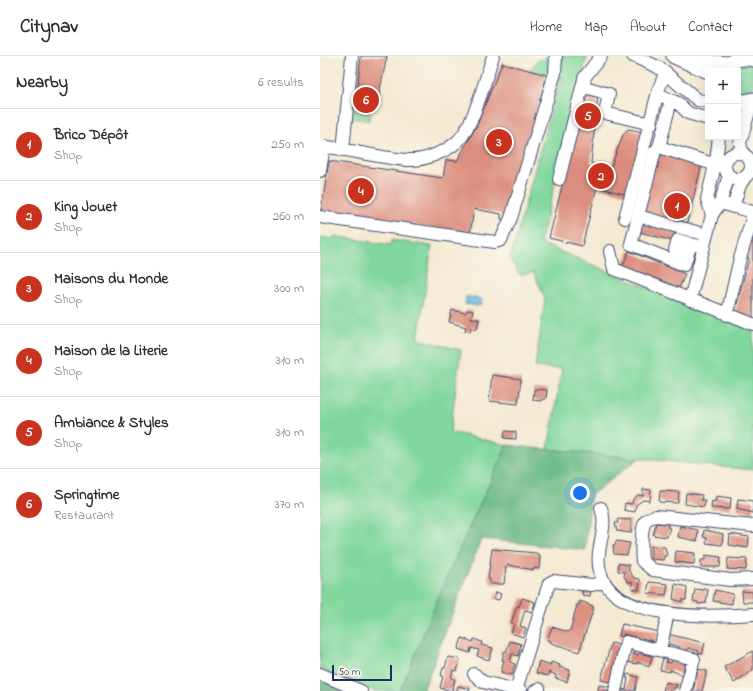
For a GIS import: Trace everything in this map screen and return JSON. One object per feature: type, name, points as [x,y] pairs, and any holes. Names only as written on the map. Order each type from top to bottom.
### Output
[{"type":"main road","points":[[674,56],[705,70]]},
{"type":"main road","points":[[694,56],[712,63],[731,63],[744,57],[753,57]]},
{"type":"street","points":[[343,150],[352,56]]},
{"type":"street","points":[[320,171],[322,146],[408,160],[417,160],[434,155],[458,141],[474,110],[493,56]]},
{"type":"street","points":[[320,217],[495,242],[501,240],[512,218],[554,79],[556,56]]},
{"type":"street","points":[[559,179],[587,74],[600,56]]},
{"type":"street","points":[[633,56],[666,72],[698,100],[705,101]]},
{"type":"street","points":[[625,218],[658,94],[666,72]]},
{"type":"street","points":[[587,74],[585,87],[609,94],[605,113],[651,124]]},
{"type":"street","points":[[658,94],[678,103],[688,113],[705,118]]},
{"type":"street","points":[[672,100],[659,147],[655,151],[631,244],[684,266],[689,249],[704,248]]},
{"type":"street","points":[[741,112],[745,101]]},
{"type":"street","points":[[733,207],[740,185],[742,162],[740,143],[745,101]]},
{"type":"street","points":[[722,140],[742,162]]},
{"type":"street","points":[[690,300],[712,215],[720,203],[729,176],[736,180],[742,162],[735,140]]},
{"type":"street","points":[[659,147],[710,163],[742,162]]},
{"type":"street","points":[[712,215],[707,199],[742,162]]},
{"type":"street","points":[[720,203],[753,213],[739,262],[727,315]]},
{"type":"street","points":[[638,216],[707,235]]},
{"type":"street","points":[[610,250],[614,269],[753,324]]},
{"type":"street","points":[[601,508],[605,517],[599,570],[609,590],[625,602],[668,613],[720,616],[753,614]]},
{"type":"street","points":[[753,526],[656,516],[649,518],[645,522],[641,554],[642,561],[653,570],[730,580],[753,579]]},
{"type":"street","points":[[474,674],[483,682],[518,690],[549,583],[552,581],[592,585],[604,582]]},
{"type":"street","points":[[660,650],[668,613]]},
{"type":"street","points":[[615,691],[626,642],[694,658],[685,691]]},
{"type":"street","points":[[320,674],[361,691]]},
{"type":"green space","points":[[546,56],[551,56],[552,67],[548,75],[530,70],[539,59],[544,61]]},
{"type":"green space","points":[[560,56],[587,56],[540,243],[682,302],[753,329],[753,470],[548,449],[562,369],[535,367],[545,299],[534,273],[520,275],[510,259],[562,72]]},
{"type":"green space","points":[[753,63],[753,95],[741,96],[741,68],[732,68],[734,65]]},
{"type":"green space","points":[[352,109],[370,112],[369,121],[351,118]]},
{"type":"green space","points":[[334,236],[391,245],[392,240],[432,246],[418,339],[461,350],[450,432],[507,445],[445,581],[408,673],[399,691],[374,691],[320,669],[320,237],[332,239]]},
{"type":"green space","points":[[507,445],[638,459],[591,495],[585,550],[481,539],[423,691],[400,691],[445,581]]},
{"type":"green space","points":[[320,679],[354,691],[320,691]]},
{"type":"water","points":[[466,296],[482,299],[481,305],[476,306],[465,304]]},
{"type":"building","points":[[361,56],[387,56],[378,99],[375,99],[375,105],[356,102]]},
{"type":"building","points":[[502,63],[547,75],[507,220],[501,219],[501,214],[474,209],[470,234],[321,211],[329,161],[443,178],[446,160],[457,161],[477,125]]},
{"type":"building","points":[[586,91],[598,94],[591,163],[610,169],[623,135],[628,129],[644,132],[628,195],[597,187],[582,246],[549,238]]},
{"type":"building","points":[[658,152],[702,164],[687,223],[640,211]]},
{"type":"building","points":[[638,222],[683,234],[680,243],[636,231]]},
{"type":"building","points":[[753,226],[753,320],[734,315],[749,258],[742,256]]},
{"type":"building","points":[[629,251],[685,274],[677,293],[621,270]]},
{"type":"building","points":[[452,310],[465,313],[467,310],[473,311],[471,318],[479,319],[477,329],[471,327],[470,332],[465,331],[466,327],[449,322]]},
{"type":"building","points":[[492,375],[521,379],[518,404],[489,401]]},
{"type":"building","points":[[534,389],[547,390],[546,399],[542,399],[541,401],[533,400]]},
{"type":"building","points":[[505,431],[516,432],[516,439],[504,438]]},
{"type":"building","points":[[643,489],[651,490],[650,501],[643,500],[636,505],[635,512],[624,510],[625,503],[632,504],[633,499],[638,495],[643,496]]},
{"type":"building","points":[[660,491],[679,492],[678,503],[659,502]]},
{"type":"building","points":[[686,493],[702,495],[701,500],[705,500],[704,507],[685,504]]},
{"type":"building","points":[[716,496],[731,498],[730,509],[711,508],[712,501],[715,502]]},
{"type":"building","points":[[738,499],[753,501],[753,513],[737,509]]},
{"type":"building","points":[[618,519],[631,520],[631,533],[617,531],[615,523],[618,523]]},
{"type":"building","points":[[656,523],[668,524],[668,528],[670,528],[667,537],[653,535]]},
{"type":"building","points":[[680,526],[698,530],[697,541],[678,537]]},
{"type":"building","points":[[704,530],[723,534],[722,545],[706,543],[707,538],[703,537]]},
{"type":"building","points":[[730,534],[749,537],[748,548],[729,545]]},
{"type":"building","points":[[616,541],[630,543],[627,555],[614,554],[613,545],[615,545]]},
{"type":"building","points":[[651,546],[665,547],[667,556],[664,556],[664,560],[651,559]]},
{"type":"building","points":[[492,549],[536,553],[540,555],[539,569],[534,568],[534,570],[508,565],[506,567],[504,584],[490,584],[490,579],[488,579]]},
{"type":"building","points":[[676,551],[695,553],[694,564],[675,562]]},
{"type":"building","points":[[705,555],[721,557],[720,567],[701,567],[701,560],[705,560]]},
{"type":"building","points":[[728,558],[747,559],[746,570],[727,569]]},
{"type":"building","points":[[618,563],[629,565],[629,571],[634,578],[640,579],[639,590],[632,589],[632,582],[628,582],[624,576],[625,572],[618,571]]},
{"type":"building","points":[[649,582],[668,584],[666,595],[647,593]]},
{"type":"building","points":[[675,584],[687,587],[686,600],[682,600],[682,602],[673,599]]},
{"type":"building","points":[[704,588],[708,589],[706,603],[698,604],[698,602],[693,601],[695,589],[704,590]]},
{"type":"building","points":[[583,589],[591,590],[590,596],[582,595]]},
{"type":"building","points":[[715,590],[733,594],[732,604],[713,601]]},
{"type":"building","points":[[742,591],[753,592],[753,602],[743,602]]},
{"type":"building","points":[[496,592],[501,594],[499,600],[494,599]]},
{"type":"building","points":[[522,598],[535,602],[532,612],[525,610],[520,626],[526,628],[523,637],[511,633],[514,624],[511,623],[517,606],[519,607]]},
{"type":"building","points":[[580,601],[593,606],[593,610],[579,652],[551,643],[551,641],[547,640],[552,627],[568,632],[570,631],[577,605],[579,605]]},
{"type":"building","points":[[622,624],[659,632],[656,644],[652,643],[653,641],[642,638],[641,641],[634,639],[635,637],[623,634],[623,637],[619,636]]},
{"type":"building","points":[[667,634],[705,643],[702,654],[698,653],[699,651],[688,648],[687,651],[669,644],[668,647],[665,646]]},
{"type":"building","points":[[462,638],[473,642],[474,639],[482,642],[481,645],[493,648],[489,660],[477,656],[479,650],[471,648],[470,653],[458,649]]},
{"type":"building","points":[[510,641],[521,644],[518,656],[512,654],[510,662],[515,664],[512,675],[501,672],[504,660],[502,660],[504,651],[506,652]]},
{"type":"building","points":[[611,643],[620,645],[613,669],[616,670],[610,682],[601,680]]},
{"type":"building","points":[[630,650],[634,651],[633,654],[638,655],[639,653],[652,656],[649,667],[637,662],[637,664],[627,662]]},
{"type":"building","points":[[753,651],[753,670],[734,683],[724,667]]},
{"type":"building","points":[[448,657],[460,659],[457,671],[453,670],[451,678],[455,679],[452,691],[440,688],[443,668],[445,668]]},
{"type":"building","points":[[663,658],[667,659],[666,662],[671,663],[672,660],[685,663],[683,675],[670,670],[670,672],[660,670]]},
{"type":"building","points":[[539,661],[551,665],[551,662],[560,665],[559,667],[570,670],[567,682],[555,678],[556,675],[549,672],[548,676],[536,673]]},
{"type":"building","points":[[698,669],[707,671],[702,691],[693,691],[695,682],[692,681],[694,674],[697,675]]},
{"type":"building","points":[[627,674],[638,677],[635,691],[622,691],[623,689],[626,690],[628,678],[626,678]]},
{"type":"building","points":[[666,682],[677,685],[676,688],[673,688],[672,691],[663,691]]},
{"type":"building","points":[[599,685],[611,687],[610,691],[598,691]]},
{"type":"building","points":[[458,686],[470,689],[469,691],[456,691]]},
{"type":"place","name":"Springtime","points":[[366,100]]},
{"type":"place","name":"Ambiance & Styles","points":[[588,116]]},
{"type":"place","name":"Maisons du Monde","points":[[499,142]]},
{"type":"place","name":"King Jouet","points":[[601,176]]},
{"type":"place","name":"Maison de la Literie","points":[[361,191]]},
{"type":"place","name":"Brico Dépôt","points":[[677,206]]}]
